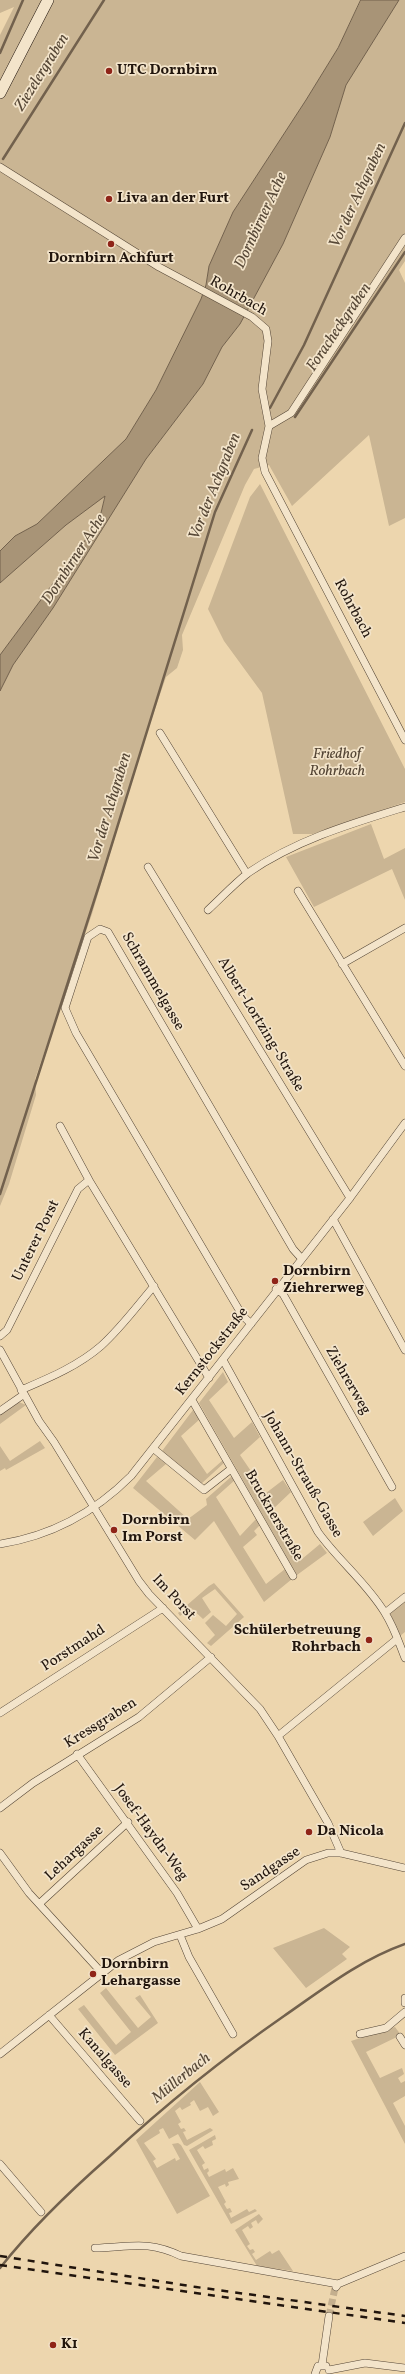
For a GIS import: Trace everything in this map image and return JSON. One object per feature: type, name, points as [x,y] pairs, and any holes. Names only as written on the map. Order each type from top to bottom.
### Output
[{"type":"main road","points":[[0,93],[48,0]]},
{"type":"street","name":"Rohrbach","points":[[0,167],[119,242],[198,289],[260,322],[266,329],[268,341],[262,389],[269,426],[262,458],[265,472],[404,735]]},
{"type":"street","points":[[269,426],[291,413],[405,238]]},
{"type":"street","points":[[160,733],[247,874]]},
{"type":"street","points":[[208,910],[247,874],[278,854],[301,842],[405,807]]},
{"type":"street","name":"Albert-Lortzing-Straße","points":[[148,867],[350,1198]]},
{"type":"street","points":[[298,891],[405,1066]]},
{"type":"street","points":[[342,964],[405,928]]},
{"type":"street","name":"Schrammelgasse","points":[[251,1324],[242,1315],[195,1238],[76,1033],[65,1008],[88,937],[100,929],[108,932],[293,1249],[301,1258]]},
{"type":"street","name":"Kernstockstraße","points":[[0,1544],[48,1532],[94,1508],[131,1476],[154,1449],[301,1258],[350,1198],[405,1123]]},
{"type":"street","points":[[60,1126],[89,1180],[209,1378]]},
{"type":"street","name":"Unterer Porst","points":[[0,1336],[7,1330],[78,1189],[89,1180]]},
{"type":"street","points":[[333,1219],[405,1350]]},
{"type":"street","points":[[0,1411],[22,1392],[50,1378],[89,1355],[114,1333],[154,1286]]},
{"type":"street","name":"Ziehrerweg","points":[[276,1290],[282,1294],[392,1487]]},
{"type":"street","name":"Im Porst","points":[[0,1350],[22,1392],[140,1581],[163,1608],[254,1702],[278,1736],[337,1840],[341,1853]]},
{"type":"street","name":"Johann-Strauß-Gasse","points":[[222,1360],[318,1532],[334,1555],[366,1588],[385,1613],[405,1658]]},
{"type":"street","name":"Brucknerstraße","points":[[192,1400],[293,1576]]},
{"type":"street","name":"Brucknerstraße","points":[[154,1449],[204,1490],[231,1469]]},
{"type":"street","points":[[385,1613],[405,1597]]},
{"type":"street","name":"Porstmahd","points":[[0,1713],[163,1608]]},
{"type":"street","points":[[278,1736],[397,1638]]},
{"type":"street","name":"Kressgraben","points":[[0,1808],[33,1783],[77,1754],[140,1717],[211,1657]]},
{"type":"street","name":"Josef-Haydn-Weg","points":[[77,1754],[128,1822],[177,1894],[198,1929]]},
{"type":"street","name":"Lehargasse","points":[[39,1904],[128,1822]]},
{"type":"street","points":[[0,1853],[39,1904],[102,1973]]},
{"type":"street","name":"Sandgasse","points":[[0,2054],[102,1973],[132,1953],[154,1942],[198,1929],[234,1911],[306,1860],[328,1853],[341,1853],[405,1868]]},
{"type":"street","points":[[180,1935],[189,1957],[233,2034]]},
{"type":"street","points":[[405,1998],[405,2003]]},
{"type":"street","points":[[360,2034],[386,2028],[405,2012]]},
{"type":"street","name":"Kanalgasse","points":[[49,2015],[140,2121]]},
{"type":"street","points":[[400,2037],[405,2045]]},
{"type":"street","points":[[0,2164],[41,2212]]},
{"type":"street","points":[[96,2248],[143,2244],[163,2248],[181,2256],[336,2286],[405,2256]]},
{"type":"street","points":[[322,2365],[329,2316]]},
{"type":"street","points":[[322,2365],[329,2372],[365,2363],[405,2368]]},
{"type":"street","points":[[313,2374],[317,2367],[322,2365]]},
{"type":"green space","points":[[0,0],[361,0],[338,48],[233,212],[209,266],[206,285],[201,299],[156,390],[126,439],[37,524],[15,536],[0,551],[0,35],[14,7],[0,13]]},
{"type":"green space","points":[[399,0],[405,0],[405,261],[399,270],[405,283],[405,518],[389,526],[369,435],[292,506],[269,465],[254,469],[245,485],[182,635],[183,650],[177,668],[166,677],[140,753],[92,914],[35,1079],[36,1095],[9,1184],[0,1206],[0,691],[13,665],[53,608],[146,459],[203,384],[222,347],[240,324],[283,244],[330,137],[346,85]]},
{"type":"green space","name":"Friedhof Rohrbach","points":[[260,484],[405,769],[405,802],[313,834],[293,834],[262,693],[224,641],[208,609],[250,497]]},
{"type":"green space","points":[[105,495],[101,513],[86,539],[0,655],[0,583],[66,525]]},
{"type":"green space","points":[[371,824],[384,859],[405,848],[405,900],[392,869],[314,907],[286,857]]},
{"type":"green space","points":[[223,1372],[228,1382],[209,1400],[234,1438],[252,1422],[260,1437],[240,1455],[266,1493],[283,1480],[291,1492],[271,1511],[302,1559],[320,1544],[327,1553],[297,1575],[199,1403]]},
{"type":"green space","points":[[19,1402],[26,1405],[0,1424],[0,1415]]},
{"type":"green space","points":[[193,1410],[200,1419],[181,1436],[207,1474],[223,1460],[224,1463],[201,1484],[162,1451]]},
{"type":"green space","points":[[40,1441],[45,1448],[6,1470],[5,1468],[0,1471],[0,1446],[10,1461]]},
{"type":"green space","points":[[157,1457],[166,1464],[146,1481],[188,1519],[207,1505],[206,1499],[232,1476],[235,1480],[216,1497],[240,1536],[256,1519],[260,1525],[254,1531],[257,1535],[243,1547],[266,1584],[285,1569],[292,1579],[264,1602],[214,1521],[195,1540],[133,1488]]},
{"type":"green space","points":[[395,1498],[403,1511],[373,1536],[363,1522]]},
{"type":"green space","points":[[214,1583],[244,1617],[211,1646],[207,1643],[215,1635],[205,1623],[213,1615],[226,1626],[237,1614],[215,1589],[202,1598],[211,1612],[203,1619],[191,1608],[180,1616],[178,1613]]},
{"type":"green space","points":[[405,1600],[405,1632],[400,1636],[390,1613]]},
{"type":"green space","points":[[324,1928],[350,1947],[342,1954],[347,1959],[306,1988],[273,1948]]},
{"type":"green space","points":[[106,1988],[138,2028],[151,2017],[135,1998],[140,1995],[158,2023],[115,2055],[78,2009],[84,2005],[116,2045],[131,2032],[100,1993]]},
{"type":"green space","points":[[395,2027],[401,2035],[366,2052],[380,2078],[402,2068],[404,2074],[398,2078],[401,2083],[405,2081],[405,2096],[393,2103],[405,2126],[405,2144],[351,2041]]},
{"type":"green space","points":[[200,2082],[219,2112],[213,2116],[208,2107],[200,2111],[194,2100],[190,2103],[191,2105],[182,2110],[180,2107],[175,2111],[181,2122],[178,2124],[181,2129],[184,2128],[186,2131],[183,2132],[187,2140],[210,2128],[213,2130],[187,2146],[184,2145],[178,2134],[169,2139],[163,2128],[159,2130],[160,2133],[144,2143],[156,2159],[153,2161],[157,2168],[175,2158],[176,2161],[180,2159],[172,2144],[178,2143],[181,2145],[210,2196],[177,2214],[136,2140]]},
{"type":"green space","points":[[215,2135],[216,2139],[212,2141],[213,2145],[205,2149],[203,2146],[197,2150],[205,2163],[202,2165],[204,2170],[208,2168],[209,2171],[207,2173],[209,2177],[225,2169],[226,2172],[233,2168],[239,2179],[228,2182],[229,2185],[226,2187],[225,2184],[218,2187],[226,2202],[224,2204],[227,2209],[230,2208],[232,2212],[229,2213],[231,2218],[247,2209],[249,2212],[255,2209],[257,2211],[231,2224],[189,2150]]},
{"type":"green space","points":[[259,2214],[263,2219],[258,2224],[256,2220],[251,2223],[253,2227],[250,2229],[248,2226],[242,2230],[250,2244],[247,2246],[250,2250],[253,2249],[255,2252],[252,2254],[256,2260],[270,2251],[272,2254],[279,2250],[293,2271],[257,2266],[235,2230]]},
{"type":"water","name":"Dornbirner Ache","points":[[361,0],[399,0],[346,85],[330,137],[283,244],[240,324],[222,347],[203,384],[146,459],[53,608],[13,665],[0,691],[0,655],[86,539],[101,513],[105,496],[66,525],[0,583],[0,551],[15,536],[37,524],[126,439],[156,390],[201,299],[206,285],[209,266],[233,212],[338,48]]},
{"type":"waterway","points":[[0,53],[23,0]]},
{"type":"waterway","name":"Ziezelergraben","points":[[3,159],[104,0]]},
{"type":"waterway","name":"Vor der Achgraben","points":[[270,408],[304,345],[405,123]]},
{"type":"waterway","name":"Foracheckgraben","points":[[295,417],[405,252]]},
{"type":"waterway","name":"Vor der Achgraben","points":[[0,1194],[103,873],[215,512],[252,430]]},
{"type":"waterway","name":"Müllerbach","points":[[0,2268],[25,2238],[66,2196],[194,2083],[261,2032],[342,1976],[373,1958],[405,1944]]},
{"type":"tunnel","points":[[329,2316],[335,2288]]},
{"type":"railway","points":[[0,2256],[196,2287],[405,2316]]},
{"type":"railway","points":[[0,2265],[405,2323]]},
{"type":"place","name":"UTC Dornbirn","points":[[109,71]]},
{"type":"place","name":"Liva an der Furt","points":[[109,199]]},
{"type":"place","name":"Dornbirn Achfurt","points":[[111,244]]},
{"type":"place","name":"Dornbirn Ziehrerweg","points":[[275,1281]]},
{"type":"place","name":"Dornbirn Im Porst","points":[[114,1530]]},
{"type":"place","name":"Schülerbetreuung Rohrbach","points":[[369,1640]]},
{"type":"place","name":"Da Nicola","points":[[309,1832]]},
{"type":"place","name":"Dornbirn Lehargasse","points":[[93,1974]]},
{"type":"place","name":"K1","points":[[53,2345]]}]
